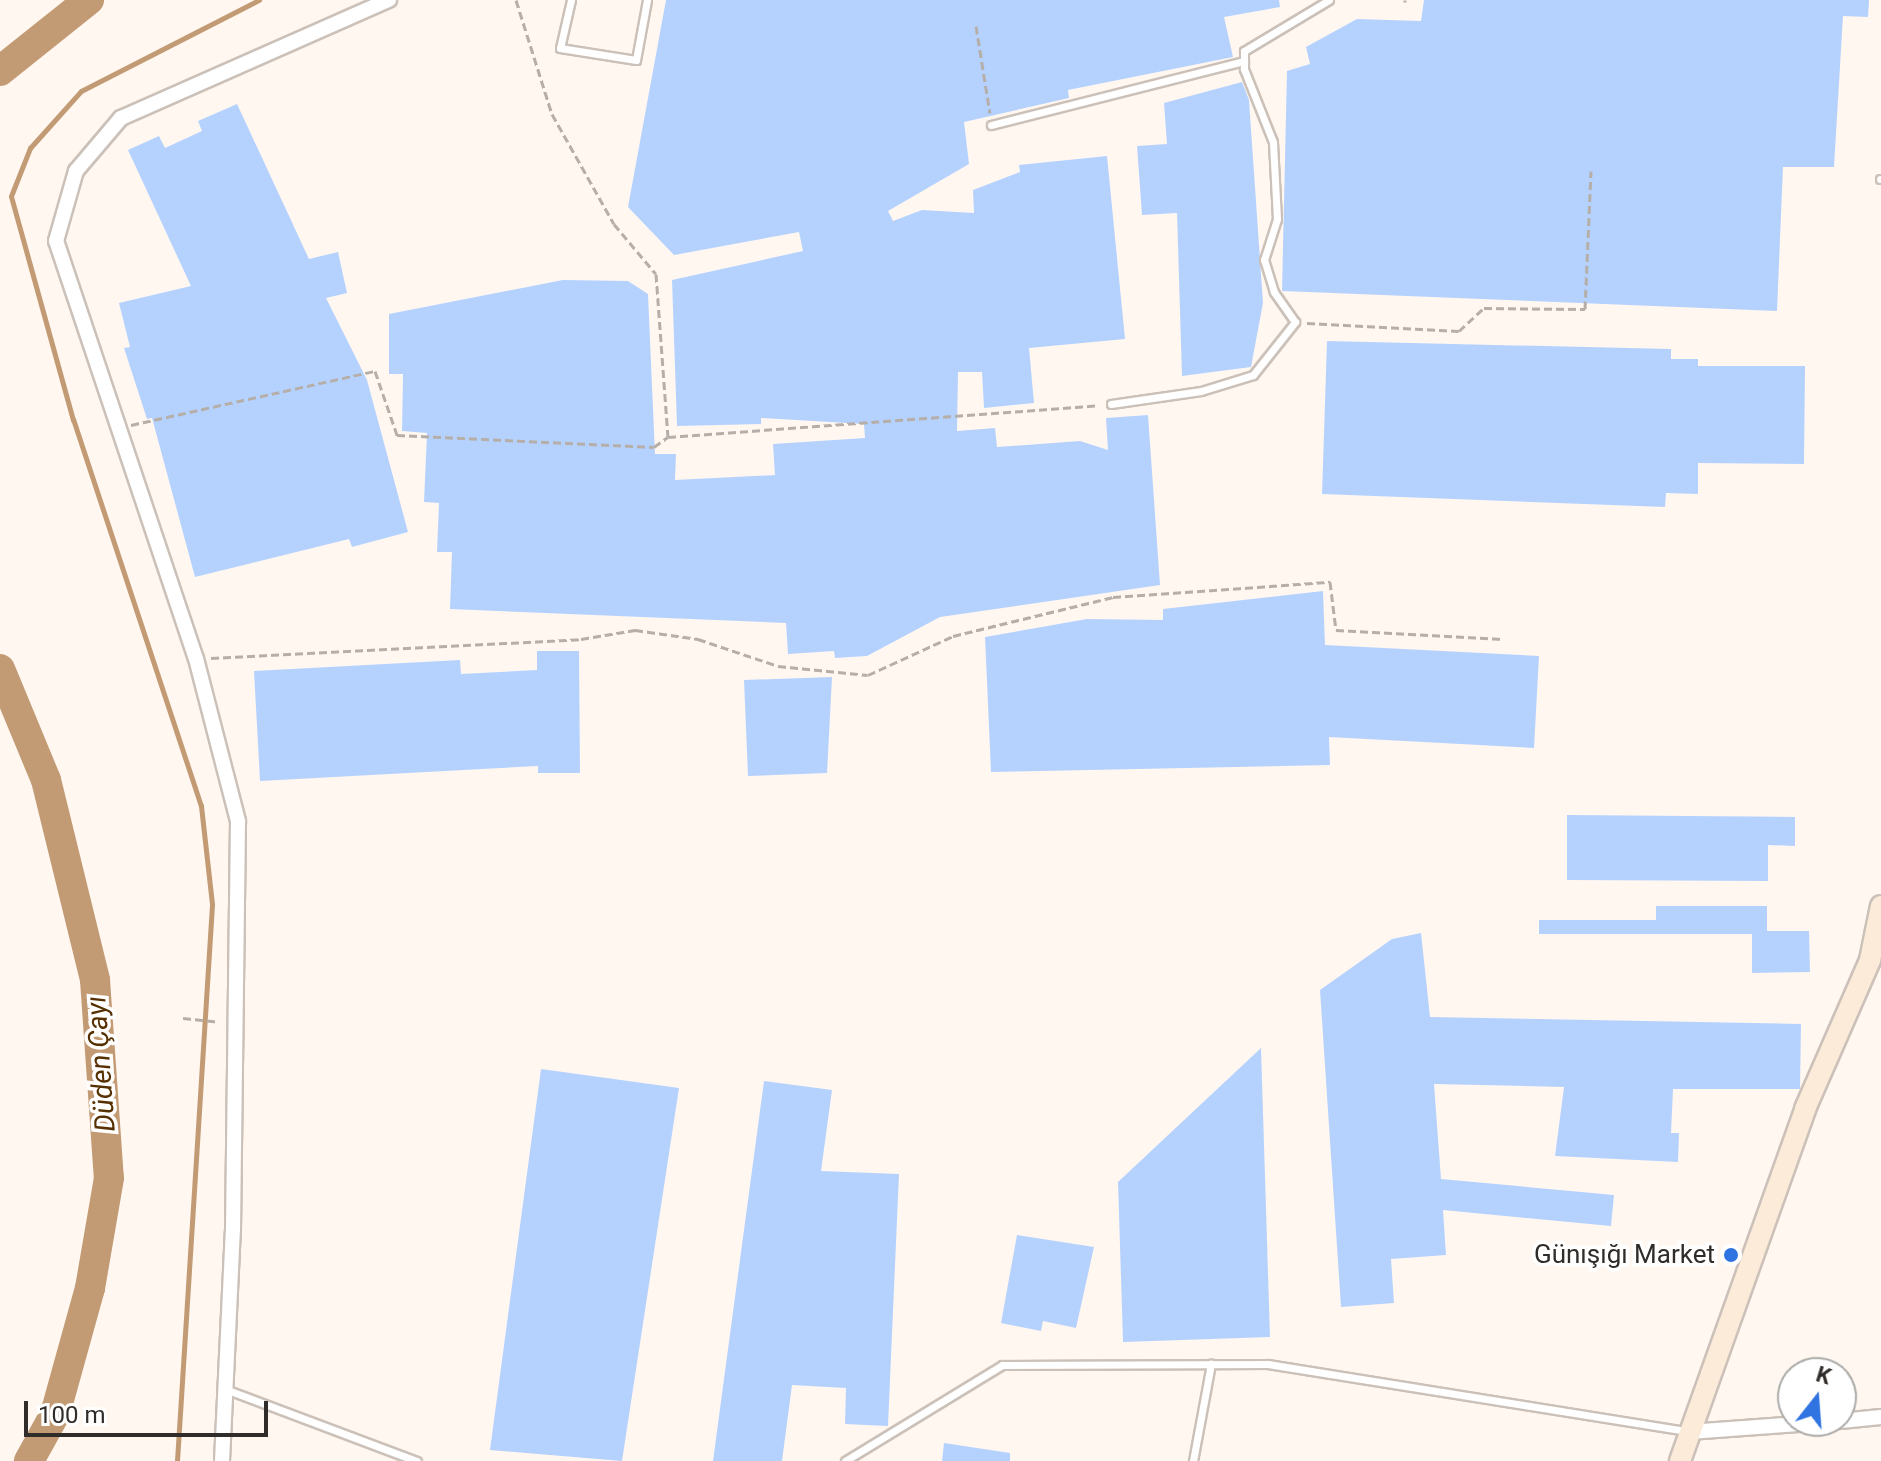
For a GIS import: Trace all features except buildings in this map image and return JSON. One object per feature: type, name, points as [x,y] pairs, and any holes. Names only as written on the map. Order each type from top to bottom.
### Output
[{"type":"street","points":[[222,1461],[233,1230],[238,821],[196,659],[116,429],[56,241],[76,171],[121,118],[389,0]]},
{"type":"street","points":[[1680,1461],[1805,1109],[1876,961],[1881,906]]},
{"type":"street","points":[[1857,1419],[1881,1417]]},
{"type":"street","points":[[1689,1432],[1777,1426]]},
{"type":"lane","points":[[571,0],[560,48],[636,60],[647,0]]},
{"type":"lane","points":[[1111,404],[1201,391],[1253,375],[1295,322],[1274,292],[1264,260],[1277,219],[1273,142],[1244,61],[1244,51],[1329,0]]},
{"type":"lane","points":[[991,125],[1244,61]]},
{"type":"lane","points":[[1193,1461],[1211,1364]]},
{"type":"lane","points":[[845,1461],[1002,1365],[1268,1364],[1689,1432]]},
{"type":"lane","points":[[224,1388],[417,1461]]},
{"type":"path","points":[[516,0],[552,114],[614,224],[656,274],[668,437]]},
{"type":"path","points":[[976,26],[991,125]]},
{"type":"path","points":[[1295,322],[1459,331],[1484,308],[1585,309],[1591,171]]},
{"type":"path","points":[[116,429],[375,371],[397,435],[654,447],[668,437],[1111,404]]},
{"type":"path","points":[[196,659],[581,639],[635,630],[698,639],[778,666],[868,675],[953,636],[1113,597],[1330,582],[1336,630],[1503,639]]},
{"type":"path","points":[[183,1018],[215,1021]]},
{"type":"waterway","name":"Düden Çayı","points":[[0,71],[89,0]]},
{"type":"waterway","points":[[177,1461],[212,904],[201,806],[73,420],[11,196],[30,148],[81,91],[259,0]]},
{"type":"waterway","name":"Düden Çayı","points":[[0,669],[46,780],[95,980],[109,1178],[90,1288],[55,1414],[29,1461]]},
{"type":"place","name":"Günışığı Market","points":[[1731,1255]]}]
